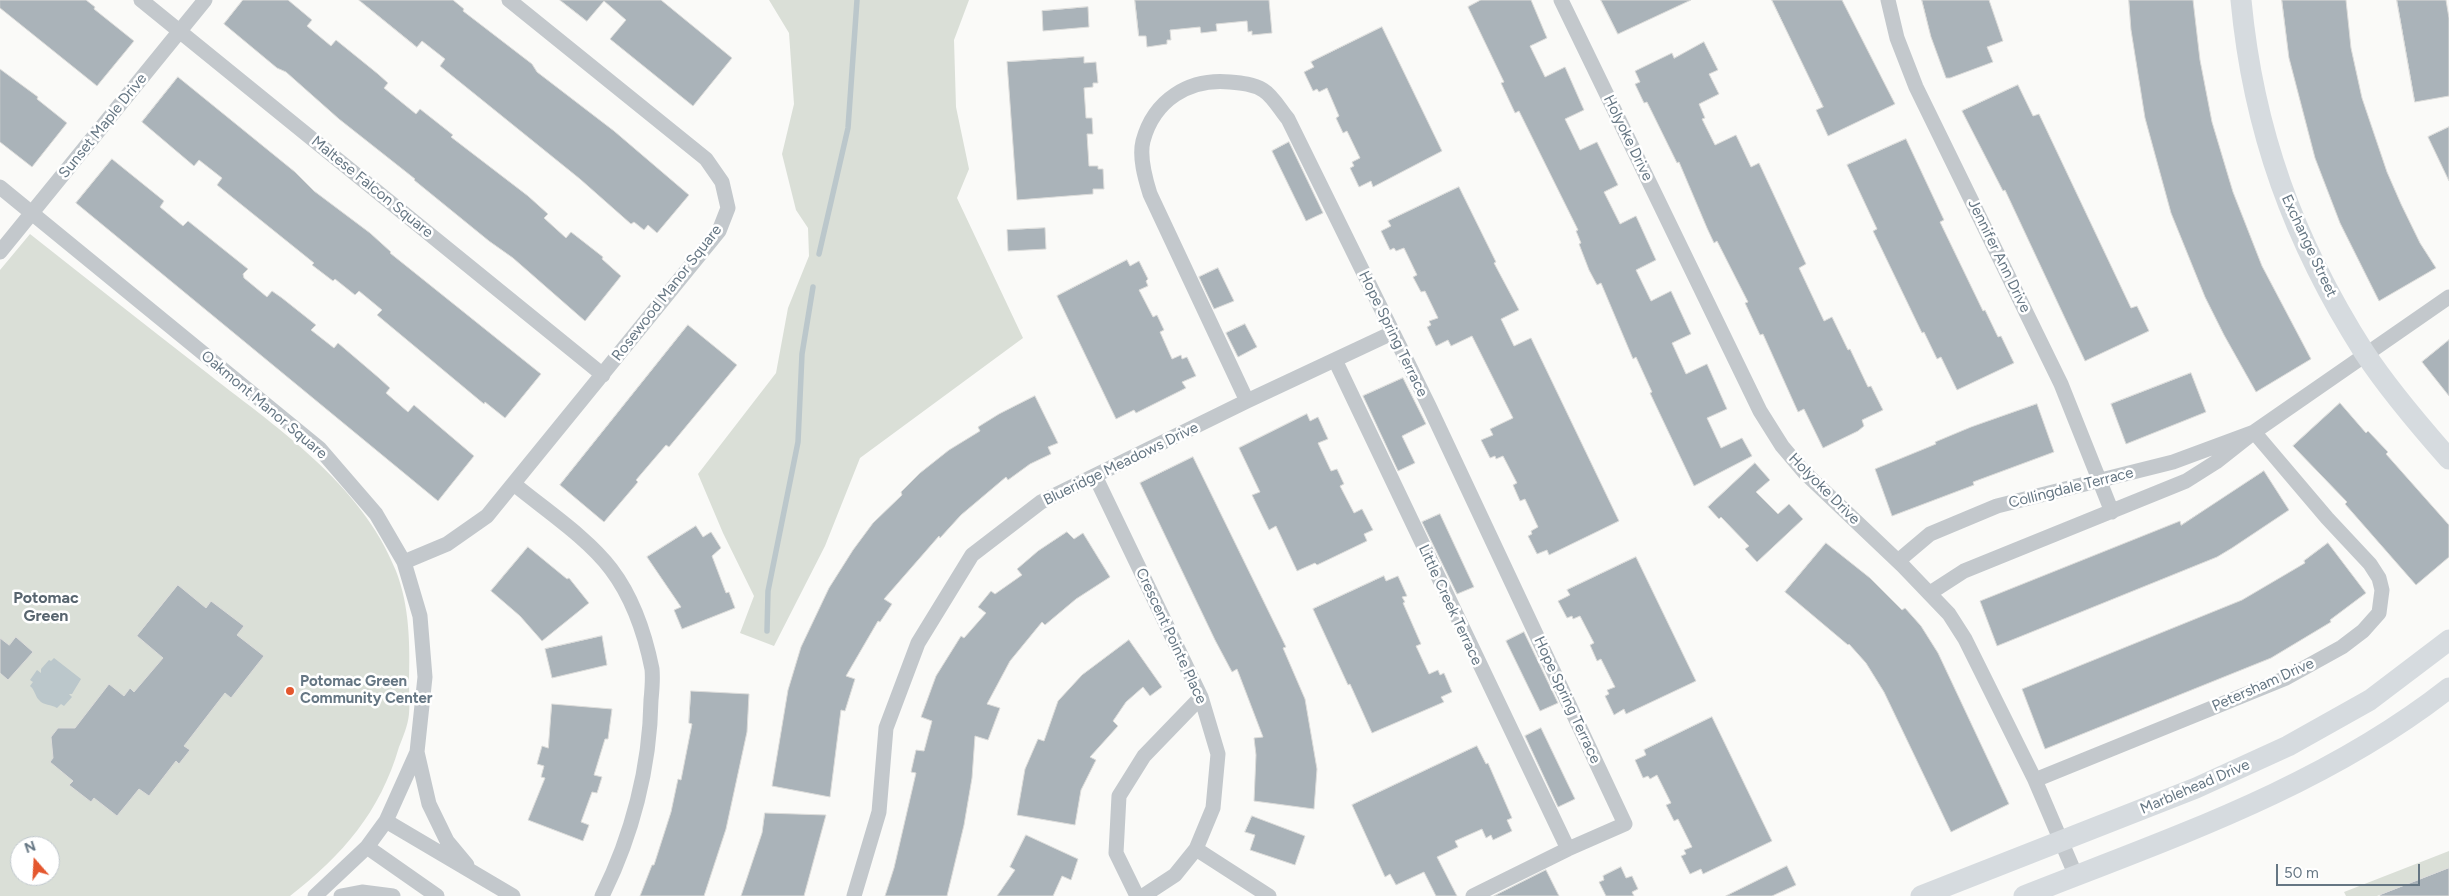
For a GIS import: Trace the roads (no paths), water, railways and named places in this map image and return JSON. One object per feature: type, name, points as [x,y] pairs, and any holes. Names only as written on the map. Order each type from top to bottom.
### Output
[{"type":"street","name":"Maltese Falcon Square","points":[[141,0],[603,375]]},
{"type":"street","name":"Sunset Maple Drive","points":[[0,252],[206,0]]},
{"type":"street","name":"Rosewood Manor Square","points":[[404,562],[447,544],[487,516],[719,231],[728,208],[722,182],[706,159],[509,0]]},
{"type":"street","name":"Holyoke Drive","points":[[1561,0],[1760,411],[1782,446],[1804,472],[1930,593],[1948,614],[1965,639],[2035,780],[2076,876]]},
{"type":"street","name":"Jennifer Ann Drive","points":[[1888,0],[1896,38],[1916,87],[2062,384],[2112,512]]},
{"type":"street","name":"Exchange Street","points":[[2241,0],[2245,44],[2260,121],[2277,177],[2306,248],[2344,319],[2365,353],[2449,459]]},
{"type":"street","name":"Hope Spring Terrace","points":[[1247,401],[1150,194],[1144,174],[1142,142],[1152,120],[1166,100],[1182,89],[1199,83],[1218,80],[1246,83],[1265,91],[1288,119],[1392,333],[1625,824],[1568,849],[1473,896]]},
{"type":"street","name":"Oakmont Manor Square","points":[[0,187],[319,448],[376,514],[404,562],[420,616],[425,677],[417,752],[382,826],[367,847],[315,896]]},
{"type":"street","name":"Collingdale Terrace","points":[[1930,593],[1964,571],[2186,481],[2216,462],[2254,432],[2365,353],[2449,297]]},
{"type":"street","name":"Blueridge Meadows Drive","points":[[854,896],[879,812],[886,728],[918,643],[972,555],[1041,502],[1247,401],[1392,333]]},
{"type":"street","name":"Little Creek Terrace","points":[[1335,360],[1508,728],[1568,849]]},
{"type":"street","name":"Collingdale Terrace","points":[[1898,561],[1930,534],[1997,506],[2173,462],[2254,432]]},
{"type":"street","name":"Petersham Drive","points":[[2035,780],[2286,678],[2342,647],[2363,631],[2379,613],[2382,590],[2379,578],[2370,564],[2327,518],[2254,432]]},
{"type":"street","name":"Crescent Pointe Place","points":[[1095,476],[1201,698],[1218,754],[1213,808],[1196,849],[1175,876],[1144,896]]},
{"type":"street","points":[[514,484],[595,552],[611,569],[638,616],[652,671],[651,728],[637,800],[618,863],[602,896]]},
{"type":"street","name":"Marblehead Drive","points":[[1921,896],[2196,788],[2288,746],[2370,700],[2449,640]]},
{"type":"street","points":[[2024,896],[2210,822],[2305,780],[2391,731],[2449,688]]},
{"type":"street","points":[[1138,896],[1116,853],[1119,796],[1144,756],[1201,698]]},
{"type":"street","points":[[417,752],[433,811],[447,841],[474,874]]},
{"type":"street","points":[[382,826],[514,896]]},
{"type":"street","points":[[367,847],[437,896]]},
{"type":"street","points":[[1196,849],[1269,896]]},
{"type":"street","points":[[341,896],[362,892],[393,896]]},
{"type":"waterway","points":[[819,254],[848,128],[857,0]]},
{"type":"waterway","points":[[767,631],[768,591],[798,442],[802,354],[813,287]]},
{"type":"place","name":"Potomac Green Community Center","points":[[290,691]]},
{"type":"district","name":"Potomac Green","points":[[46,607]]}]
